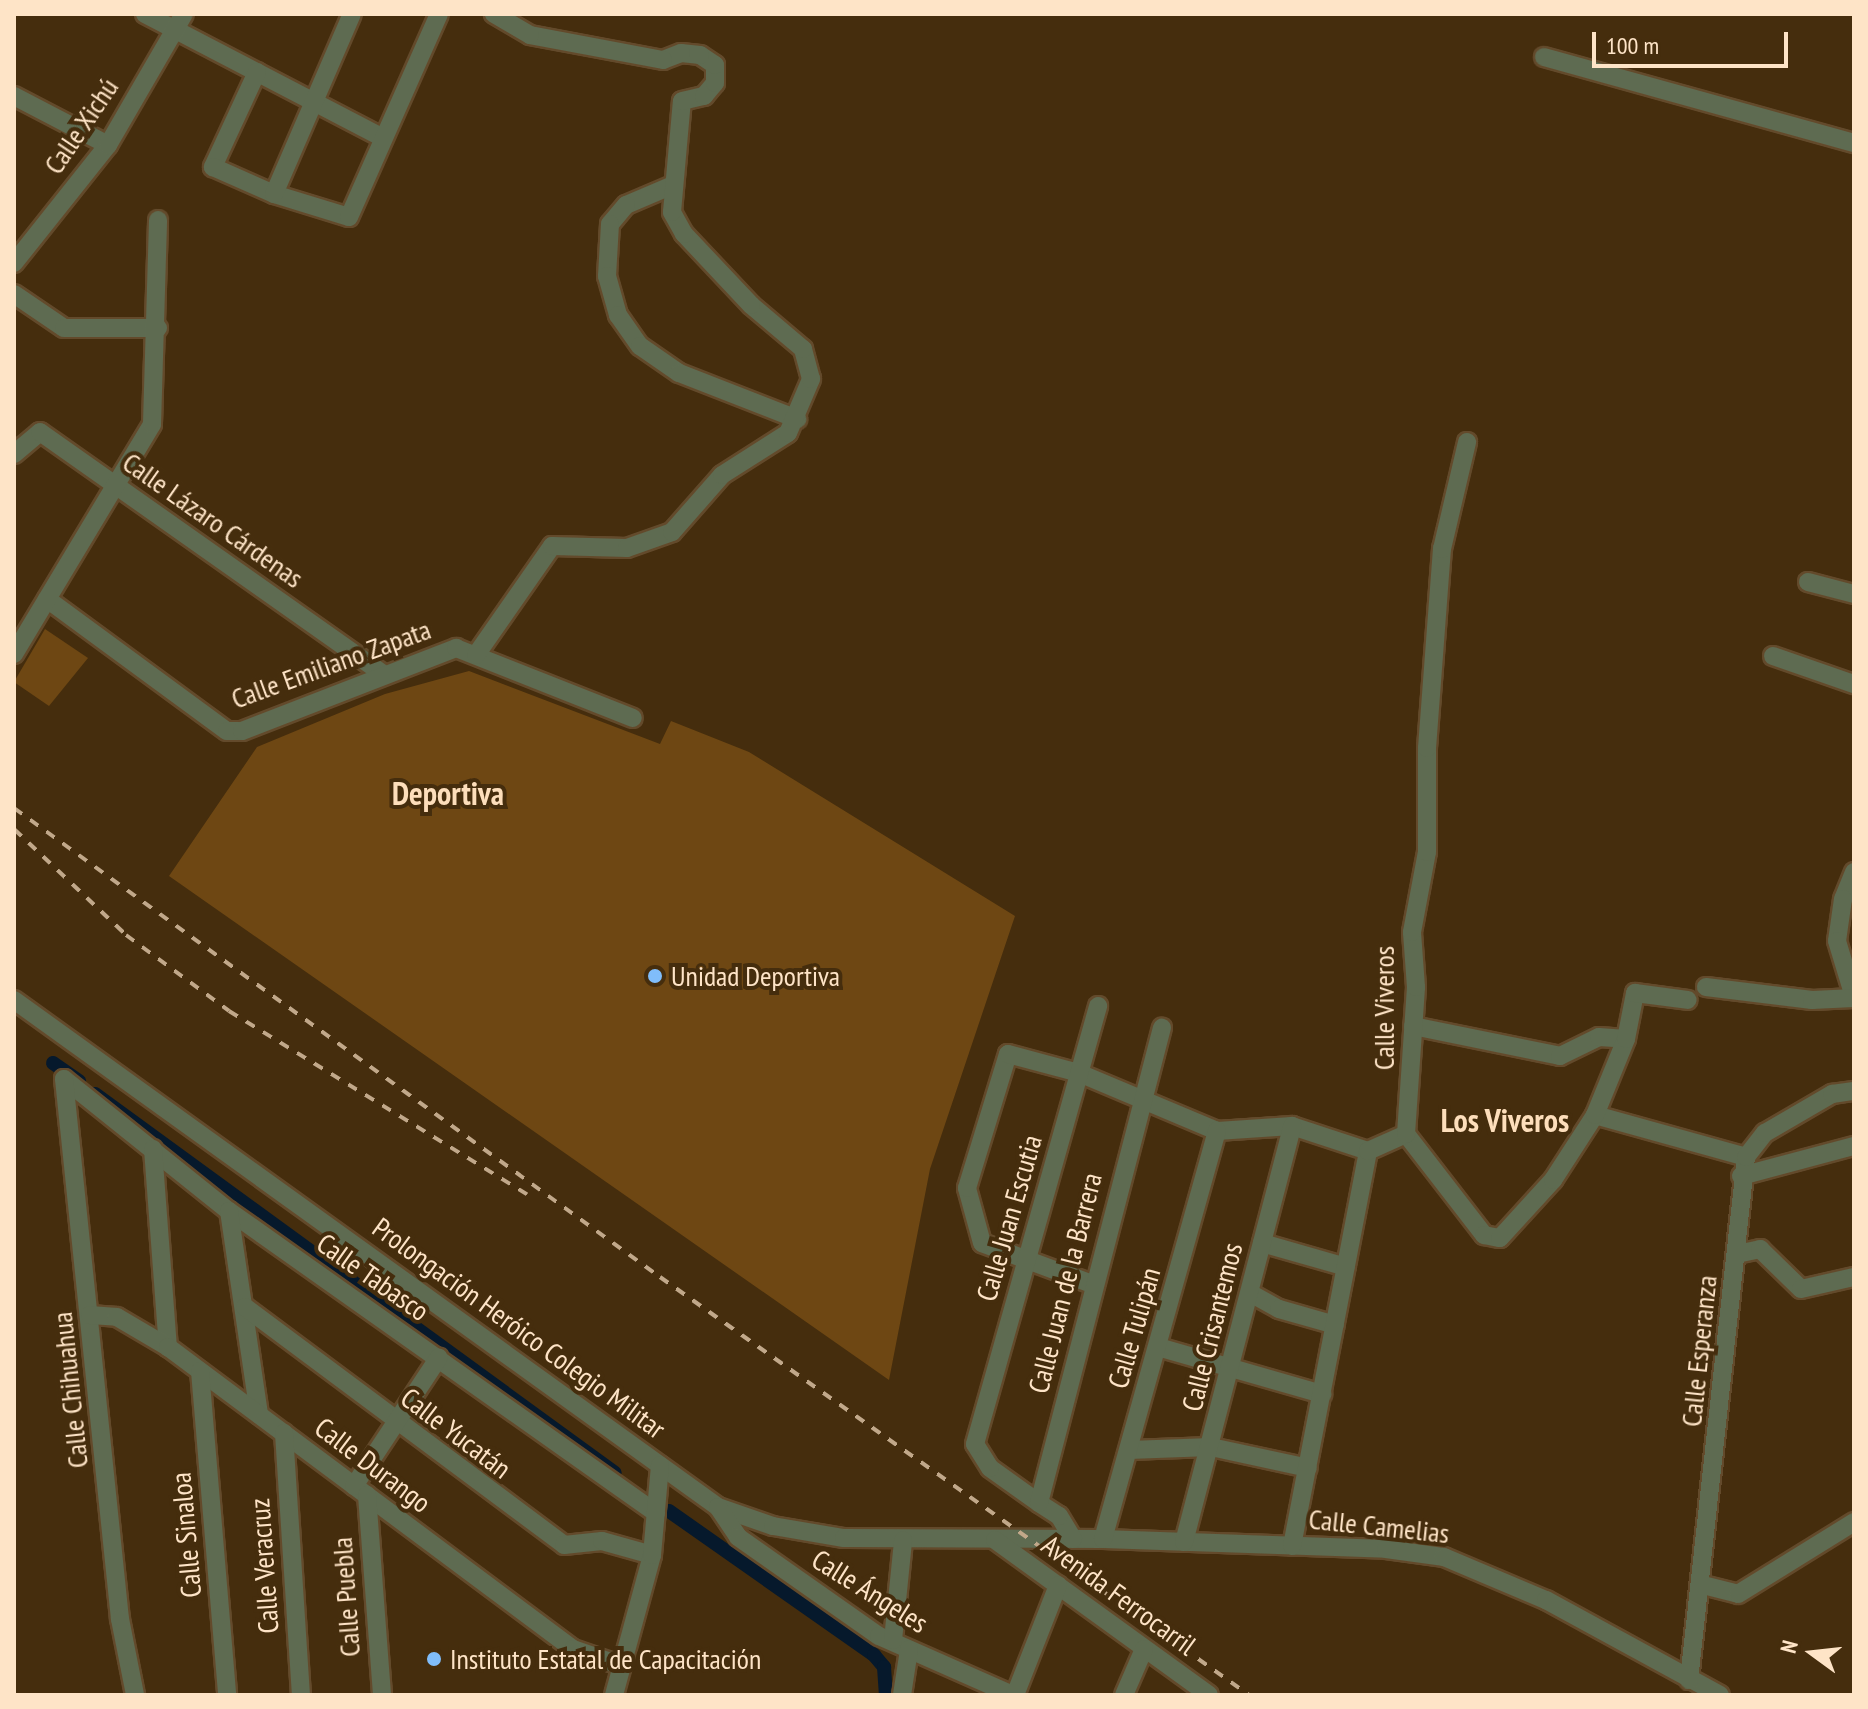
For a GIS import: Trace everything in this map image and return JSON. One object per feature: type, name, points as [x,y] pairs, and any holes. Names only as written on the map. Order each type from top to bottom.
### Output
[{"type":"street","points":[[145,14],[180,22],[257,72],[383,138]]},
{"type":"street","points":[[274,194],[352,14]]},
{"type":"street","points":[[257,72],[213,167],[274,194],[349,217],[439,14]]},
{"type":"street","points":[[476,655],[552,546],[627,548],[672,532],[722,475],[788,433],[797,419],[811,379],[803,349],[751,305],[684,234],[672,212],[682,101],[704,96],[715,83],[715,65],[700,55],[681,53],[663,60],[616,54],[530,35],[494,14]]},
{"type":"street","name":"Calle Xichú","points":[[14,263],[108,145],[180,22]]},
{"type":"street","points":[[1544,57],[1854,143]]},
{"type":"street","points":[[14,96],[108,145]]},
{"type":"street","points":[[673,185],[626,205],[610,224],[607,276],[618,315],[640,346],[679,373],[797,419]]},
{"type":"street","points":[[14,654],[152,424],[158,328],[158,220]]},
{"type":"street","points":[[14,294],[64,328],[158,328]]},
{"type":"street","name":"Calle Lázaro Cárdenas","points":[[14,454],[40,432],[382,673]]},
{"type":"street","name":"Calle Viveros","points":[[1406,1134],[1413,1026],[1412,932],[1427,852],[1427,748],[1442,549],[1467,442]]},
{"type":"street","points":[[1808,582],[1854,594]]},
{"type":"street","name":"Calle Emiliano Zapata","points":[[47,599],[227,731],[242,731],[382,673],[456,648],[633,718]]},
{"type":"street","points":[[1773,656],[1854,684]]},
{"type":"street","points":[[1706,987],[1812,1000],[1854,997],[1837,941],[1843,899],[1854,872]]},
{"type":"street","points":[[1092,1284],[982,1243],[967,1188],[1008,1054],[1079,1073],[1217,1131],[1292,1126],[1368,1151],[1406,1134],[1490,1238],[1500,1238],[1553,1180],[1595,1115],[1626,1039],[1635,993],[1688,1000]]},
{"type":"street","name":"Prolongación Heróico Colegio Militar","points":[[14,1000],[718,1507],[773,1526],[844,1538],[903,1541],[1049,1539]]},
{"type":"street","name":"Calle Juan Escutia","points":[[1039,1503],[990,1468],[975,1444],[1098,1006]]},
{"type":"street","points":[[1413,1026],[1560,1056],[1599,1037],[1626,1039]]},
{"type":"street","name":"Calle Juan de la Barrera","points":[[1039,1503],[1092,1284],[1162,1028]]},
{"type":"street","name":"Calle Tabasco","points":[[64,1079],[229,1211],[656,1513]]},
{"type":"street","name":"Calle Chihuahua","points":[[64,1079],[120,1619],[135,1695]]},
{"type":"street","name":"Calle Esperanza","points":[[1689,1680],[1703,1585],[1737,1254],[1741,1176],[1746,1157],[1765,1133],[1832,1094],[1854,1091]]},
{"type":"street","points":[[1595,1115],[1746,1157]]},
{"type":"street","name":"Calle Crisantemos","points":[[1184,1542],[1292,1126]]},
{"type":"street","name":"Calle Tulipán","points":[[1103,1539],[1217,1131]]},
{"type":"street","points":[[1741,1176],[1854,1146]]},
{"type":"street","points":[[153,1149],[168,1347]]},
{"type":"street","points":[[1292,1546],[1368,1151]]},
{"type":"street","points":[[229,1211],[259,1415]]},
{"type":"street","points":[[1262,1243],[1346,1267]]},
{"type":"street","points":[[1737,1254],[1760,1249],[1801,1289],[1854,1277]]},
{"type":"street","points":[[1250,1293],[1279,1309],[1335,1325]]},
{"type":"street","name":"Calle Yucatán","points":[[245,1307],[564,1545],[602,1541],[652,1555]]},
{"type":"street","name":"Calle Durango","points":[[90,1315],[117,1317],[168,1347],[573,1649],[622,1666]]},
{"type":"street","points":[[1158,1347],[1322,1394]]},
{"type":"street","points":[[360,1490],[397,1423],[439,1357]]},
{"type":"street","name":"Calle Sinaloa","points":[[200,1371],[227,1695]]},
{"type":"street","name":"Calle Veracruz","points":[[284,1433],[301,1695]]},
{"type":"street","points":[[1129,1450],[1211,1447],[1308,1468]]},
{"type":"street","points":[[614,1695],[652,1555],[660,1465]]},
{"type":"street","name":"Calle Puebla","points":[[360,1490],[382,1695]]},
{"type":"street","points":[[1039,1503],[1059,1516],[1073,1539]]},
{"type":"street","name":"Calle Ángeles","points":[[718,1507],[738,1537],[879,1636],[1014,1695]]},
{"type":"street","points":[[1703,1585],[1738,1594],[1854,1522]]},
{"type":"street","name":"Calle Camelias","points":[[1049,1539],[1386,1549],[1444,1557],[1481,1569],[1720,1695]]},
{"type":"street","name":"Avenida Ferrocarril","points":[[995,1540],[1209,1695]]},
{"type":"street","points":[[902,1695],[903,1541]]},
{"type":"street","points":[[1014,1695],[1058,1585]]},
{"type":"street","points":[[1124,1695],[1144,1649]]},
{"type":"shaded area","points":[[45,629],[88,658],[49,706],[14,682]]},
{"type":"shaded area","name":"Unidad Deportiva","points":[[469,671],[660,744],[671,721],[749,752],[1015,916],[930,1169],[889,1380],[169,876],[257,747],[385,694]]},
{"type":"waterway","points":[[53,1063],[79,1081]]},
{"type":"waterway","points":[[95,1094],[615,1473]]},
{"type":"waterway","points":[[669,1511],[874,1655],[884,1667],[886,1695]]},
{"type":"railway","points":[[14,808],[660,1277],[1249,1695]]},
{"type":"railway","points":[[14,829],[126,935],[229,1011],[527,1194]]},
{"type":"place","name":"Unidad Deportiva","points":[[655,976]]},
{"type":"place","name":"Instituto Estatal de Capacitación","points":[[434,1659]]},
{"type":"district","name":"Deportiva","points":[[448,793]]},
{"type":"district","name":"Los Viveros","points":[[1505,1120]]}]
